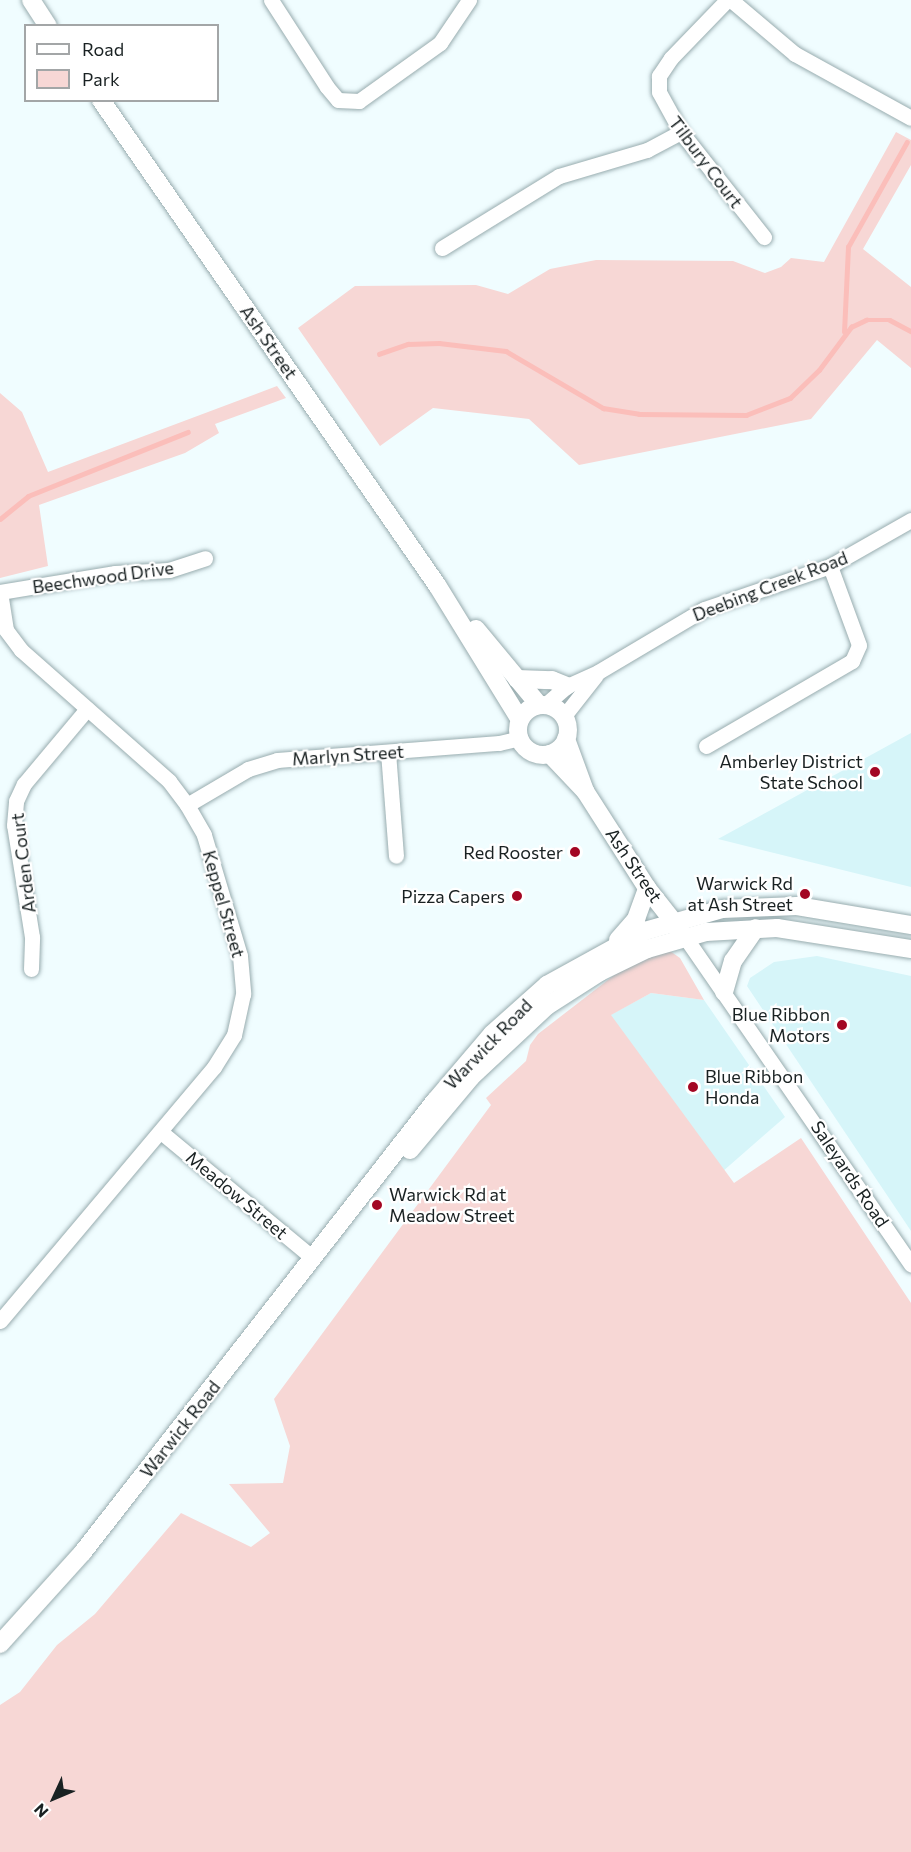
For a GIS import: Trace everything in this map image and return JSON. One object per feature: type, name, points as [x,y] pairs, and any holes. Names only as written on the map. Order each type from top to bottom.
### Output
[{"type":"main road","points":[[31,0],[47,24]]},
{"type":"main road","name":"Ash Street","points":[[102,102],[437,585],[520,729]]},
{"type":"main road","name":"Ash Street","points":[[437,585],[542,705]]},
{"type":"main road","points":[[517,679],[552,680],[567,686]]},
{"type":"main road","points":[[542,705],[564,716],[566,739],[549,754],[531,751],[520,729],[542,705]]},
{"type":"main road","name":"Ash Street","points":[[566,739],[585,791]]},
{"type":"main road","name":"Ash Street","points":[[549,754],[585,791],[647,888],[685,937]]},
{"type":"main road","points":[[613,946],[636,919],[647,888]]},
{"type":"main road","name":"Warwick Road","points":[[0,1644],[83,1552],[375,1181],[402,1141],[492,1034],[547,985],[613,946],[672,921],[722,909],[797,906],[911,925]]},
{"type":"main road","points":[[724,992],[733,961],[756,928]]},
{"type":"main road","name":"Warwick Road","points":[[375,1181],[405,1155],[503,1044],[547,1006],[621,961],[685,937],[756,928],[798,929],[911,949]]},
{"type":"street","points":[[271,0],[327,87],[338,99],[359,101],[440,43],[469,0]]},
{"type":"street","points":[[729,0],[795,54],[911,118]]},
{"type":"street","name":"Tilbury Court","points":[[729,0],[659,76],[659,92],[681,132],[764,237]]},
{"type":"street","points":[[442,248],[527,192],[559,176],[648,150],[681,132]]},
{"type":"street","name":"Deebing Creek Road","points":[[542,705],[567,686],[598,672],[704,609],[830,566],[911,520]]},
{"type":"street","name":"Beechwood Drive","points":[[0,592],[115,573],[169,570],[205,558]]},
{"type":"street","points":[[706,746],[852,661],[859,645],[830,566]]},
{"type":"street","name":"Keppel Street","points":[[0,592],[6,630],[21,650],[169,781],[187,805],[204,835],[237,945],[243,994],[234,1035],[161,1132],[0,1321]]},
{"type":"street","name":"Deebing Creek Road","points":[[564,716],[598,672]]},
{"type":"street","name":"Arden Court","points":[[32,969],[33,937],[14,825],[16,801],[24,784],[87,709]]},
{"type":"street","name":"Marlyn Street","points":[[187,805],[240,774],[277,760],[499,743],[520,729]]},
{"type":"street","points":[[388,753],[396,856]]},
{"type":"street","name":"Saleyards Road","points":[[685,937],[911,1265]]},
{"type":"street","name":"Meadow Street","points":[[161,1132],[314,1258]]},
{"type":"shaded area","name":"Amberley District State School","points":[[911,733],[911,887],[718,839],[769,811]]},
{"type":"shaded area","name":"Blue Ribbon Motors","points":[[817,956],[911,976],[911,1231],[747,986],[750,978],[774,962]]},
{"type":"shaded area","name":"Blue Ribbon Motors","points":[[651,993],[704,1000],[785,1117],[722,1172],[610,1015]]},
{"type":"green space","points":[[896,132],[911,140],[911,165],[863,249],[911,287],[911,368],[877,340],[811,419],[579,465],[529,419],[433,408],[380,446],[298,328],[355,286],[476,285],[508,294],[550,269],[596,260],[733,261],[765,273],[781,267],[791,258],[824,262]]},
{"type":"green space","points":[[277,386],[286,398],[215,424],[219,433],[185,453],[39,505],[48,566],[0,578],[0,393],[22,412],[48,472]]},
{"type":"green space","points":[[670,951],[680,958],[704,1000],[651,993],[611,1015],[734,1183],[801,1138],[911,1303],[911,1852],[0,1852],[0,1705],[20,1692],[57,1645],[95,1614],[181,1513],[251,1547],[270,1533],[229,1484],[283,1483],[290,1446],[274,1399],[491,1105],[486,1098],[526,1061],[530,1045],[538,1034],[626,966],[658,952]]},
{"type":"waterway","points":[[844,332],[848,247],[907,142]]},
{"type":"waterway","points":[[379,354],[408,344],[439,343],[506,351],[603,408],[639,414],[746,415],[790,398],[819,370],[851,327],[866,320],[890,320],[911,331]]},
{"type":"waterway","points":[[0,519],[28,496],[188,432]]},
{"type":"place","name":"Amberley District State School","points":[[875,772]]},
{"type":"place","name":"Red Rooster","points":[[575,852]]},
{"type":"place","name":"Warwick Rd at Ash Street","points":[[805,894]]},
{"type":"place","name":"Pizza Capers","points":[[517,896]]},
{"type":"place","name":"Blue Ribbon Motors","points":[[842,1025]]},
{"type":"place","name":"Blue Ribbon Honda","points":[[693,1087]]},
{"type":"place","name":"Warwick Rd at Meadow Street","points":[[377,1205]]}]
